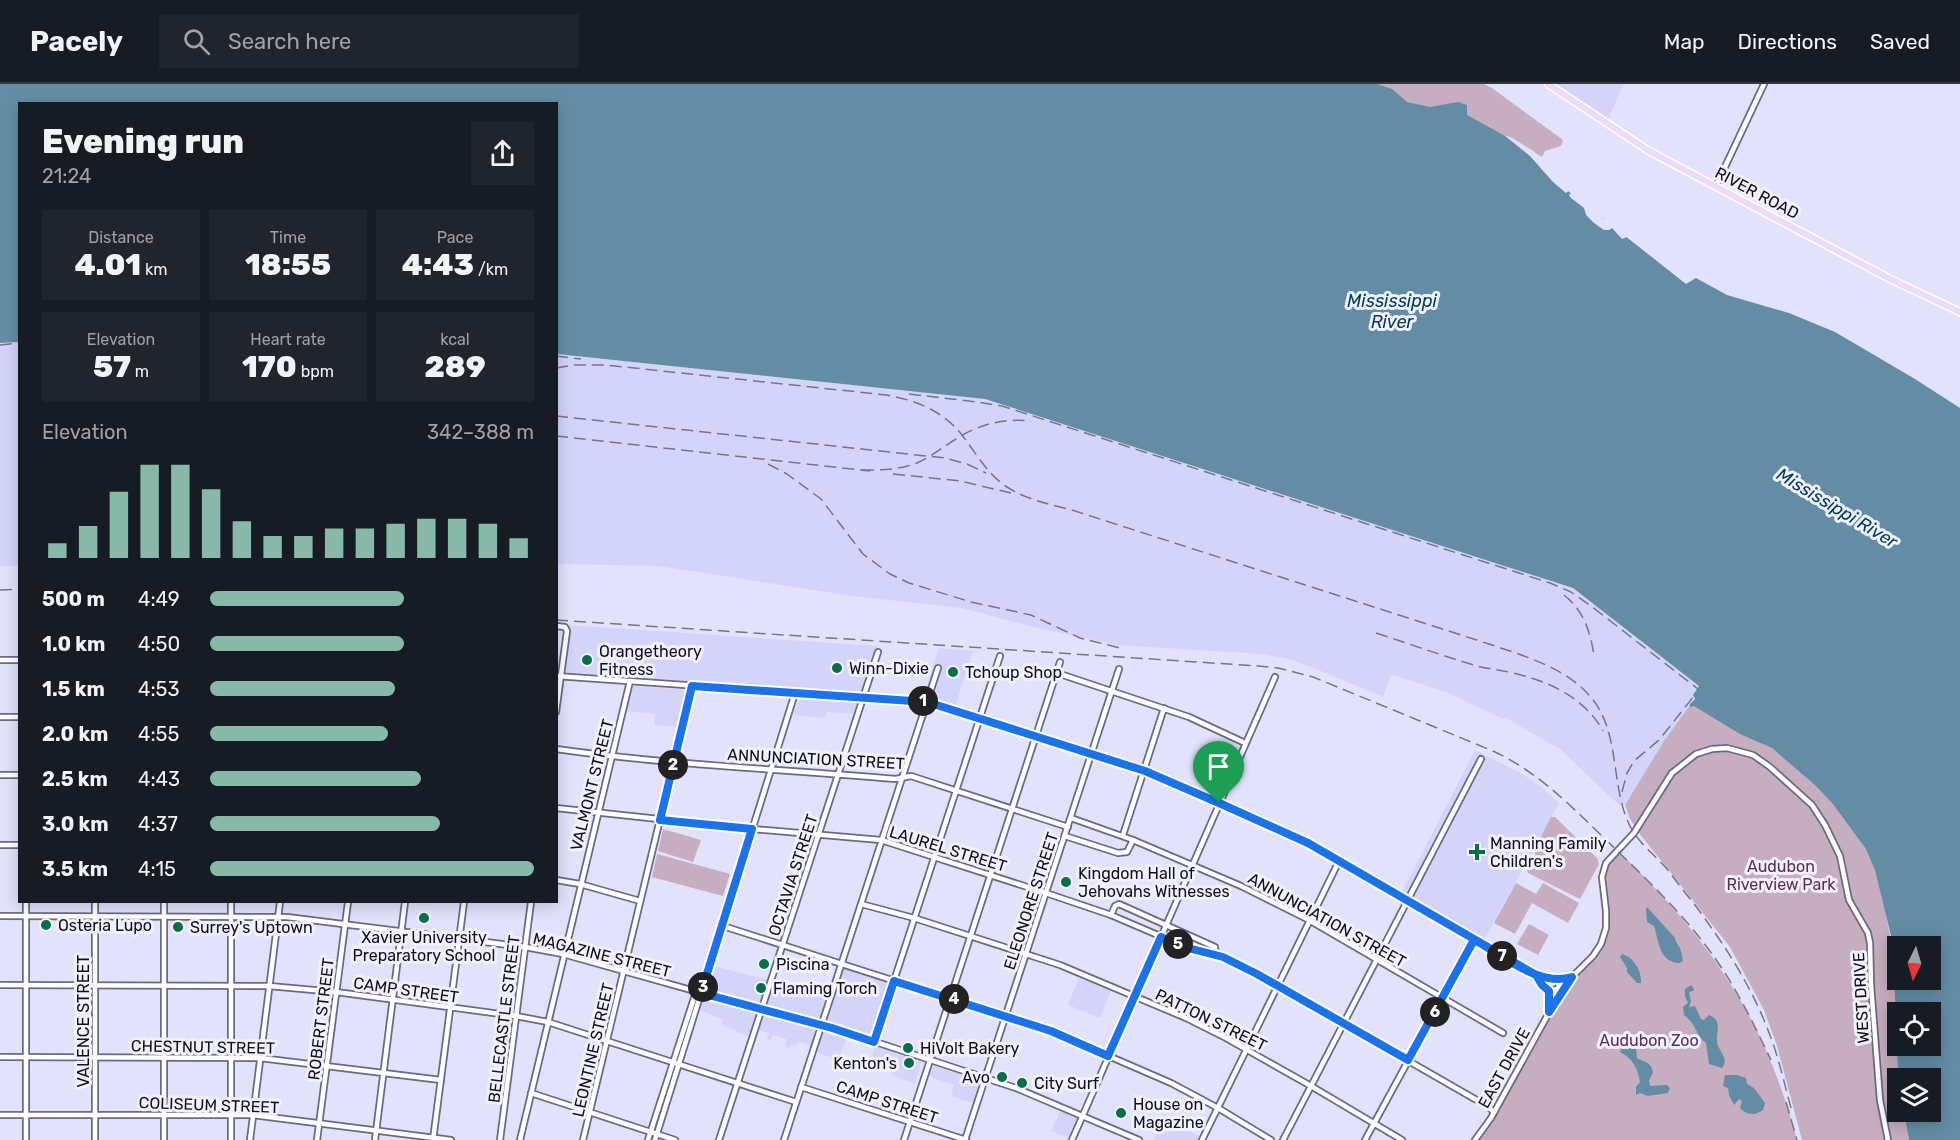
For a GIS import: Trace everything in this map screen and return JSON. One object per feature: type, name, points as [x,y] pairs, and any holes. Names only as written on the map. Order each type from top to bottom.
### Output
[{"type":"main road","name":"RIVER ROAD","points":[[1548,84],[1649,151],[1892,280],[1960,312]]},
{"type":"street","points":[[1716,186],[1764,84]]},
{"type":"street","points":[[558,627],[566,629],[559,676],[927,702],[1145,771],[1308,843],[1536,975],[1557,979],[1572,977]]},
{"type":"street","name":"OCTAVIA STREET","points":[[720,1140],[878,652]]},
{"type":"street","points":[[874,1042],[1000,656]]},
{"type":"street","points":[[0,660],[18,660]]},
{"type":"street","points":[[904,1140],[1060,662]]},
{"type":"street","points":[[784,1140],[938,669]]},
{"type":"street","name":"ELEONORE STREET","points":[[966,1140],[1119,669]]},
{"type":"street","points":[[1057,673],[1189,717],[1245,743]]},
{"type":"street","points":[[1072,1140],[1275,677]]},
{"type":"street","name":"VALMONT STREET","points":[[520,1140],[630,681]]},
{"type":"street","name":"LEONTINE STREET","points":[[584,1140],[692,686]]},
{"type":"street","points":[[656,1137],[694,998],[701,993],[795,693]]},
{"type":"street","points":[[1123,835],[1164,708]]},
{"type":"street","points":[[0,717],[18,717]]},
{"type":"street","name":"WEST DRIVE","points":[[1572,977],[1597,951],[1604,937],[1606,911],[1602,884],[1606,863],[1634,833],[1672,773],[1696,754],[1712,749],[1727,748],[1754,755],[1812,805],[1825,825],[1837,849],[1849,900],[1868,933],[1872,957],[1871,985],[1880,1100],[1888,1140]]},
{"type":"street","name":"ANNUNCIATION STREET","points":[[558,749],[610,757],[772,770],[902,778],[911,776],[1068,827]]},
{"type":"street","points":[[1283,1140],[1481,759]]},
{"type":"street","points":[[0,775],[18,775]]},
{"type":"street","name":"LAUREL STREET","points":[[558,808],[881,840],[1047,893],[1111,915],[1188,948],[1216,955],[1257,974],[1494,1112]]},
{"type":"street","name":"ANNUNCIATION STREET","points":[[1071,818],[1123,835],[1241,885],[1309,920],[1503,1033]]},
{"type":"street","points":[[1065,836],[1123,854],[1127,852],[1133,840]]},
{"type":"street","points":[[0,845],[18,845]]},
{"type":"street","points":[[1202,1140],[1338,861]]},
{"type":"street","points":[[558,880],[580,884],[640,901]]},
{"type":"street","points":[[26,903],[26,1140]]},
{"type":"street","name":"VALENCE STREET","points":[[95,903],[95,1140]]},
{"type":"street","points":[[164,903],[164,1140]]},
{"type":"street","points":[[231,903],[231,1140]]},
{"type":"street","points":[[250,1140],[280,903]]},
{"type":"street","name":"ROBERT STREET","points":[[317,1140],[348,903]]},
{"type":"street","points":[[375,1140],[405,903]]},
{"type":"street","points":[[433,1139],[464,903]]},
{"type":"street","name":"BELLECASTLE STREET","points":[[500,1140],[531,903]]},
{"type":"street","name":"PATTON STREET","points":[[861,904],[914,918],[1088,976],[1204,1027],[1402,1140]]},
{"type":"street","name":"LAUREL STREET","points":[[1111,915],[1115,906],[1119,904],[1215,947],[1216,955]]},
{"type":"street","name":"MAGAZINE STREET","points":[[0,916],[279,916],[525,947],[563,954],[820,1025],[1017,1088],[1139,1140]]},
{"type":"street","points":[[723,926],[1051,1031],[1164,1080],[1218,1108],[1271,1140]]},
{"type":"street","points":[[1365,1140],[1474,940]]},
{"type":"street","points":[[1536,975],[1549,991],[1549,1012]]},
{"type":"street","name":"EAST DRIVE","points":[[1475,1140],[1494,1112],[1549,1012],[1572,977]]},
{"type":"street","points":[[1549,991],[1558,989],[1557,979]]},
{"type":"street","name":"CAMP STREET","points":[[0,985],[269,986],[516,1016],[548,1022],[796,1102]]},
{"type":"street","name":"CHESTNUT STREET","points":[[0,1057],[260,1058],[441,1080]]},
{"type":"street","points":[[648,1140],[676,1065]]},
{"type":"street","name":"CAMP STREET","points":[[801,1087],[966,1140]]},
{"type":"street","points":[[531,1093],[656,1137],[675,1140]]},
{"type":"street","name":"COLISEUM STREET","points":[[0,1115],[253,1115],[451,1140]]},
{"type":"shaded area","points":[[1553,84],[1623,84],[1608,121]]},
{"type":"shaded area","points":[[18,342],[18,566],[0,566],[0,343]]},
{"type":"shaded area","points":[[558,354],[985,399],[1573,588],[1700,687],[1625,805],[1619,805],[1561,750],[1505,717],[1503,719],[1446,692],[1391,674],[1383,697],[1285,658],[1262,654],[1117,645],[1025,625],[962,608],[852,596],[659,566],[558,564]]},
{"type":"shaded area","points":[[568,625],[878,646],[862,694],[564,672]]},
{"type":"shaded area","points":[[939,648],[973,651],[955,707],[923,698]]},
{"type":"shaded area","points":[[631,686],[689,690],[680,727],[654,725],[655,714],[624,711]]},
{"type":"shaded area","points":[[803,698],[860,702],[856,714],[827,712],[825,718],[793,714]]},
{"type":"shaded area","name":"Manning Family Children's","points":[[1475,750],[1521,773],[1559,803],[1483,942],[1402,892]]},
{"type":"shaded area","points":[[713,966],[768,980],[759,1005],[708,991]]},
{"type":"shaded area","points":[[844,967],[890,984],[872,1036],[826,1020]]},
{"type":"shaded area","points":[[1079,978],[1111,991],[1100,1018],[1068,1005]]},
{"type":"shaded area","points":[[773,981],[828,996],[820,1021],[766,1007]]},
{"type":"shaded area","points":[[704,998],[756,1012],[750,1037],[721,1025],[723,1019],[699,1010]]},
{"type":"shaded area","points":[[764,1015],[815,1030],[811,1046],[798,1041],[796,1046],[791,1045],[790,1048],[786,1047],[786,1039],[774,1035],[770,1040],[767,1039],[769,1033],[758,1030]]},
{"type":"shaded area","points":[[824,1030],[847,1037],[839,1060],[816,1052]]},
{"type":"shaded area","points":[[878,1047],[921,1062],[915,1084],[892,1075],[891,1072],[869,1065],[875,1048]]},
{"type":"shaded area","points":[[934,1066],[982,1081],[974,1104],[951,1096],[954,1085],[928,1076]]},
{"type":"shaded area","points":[[1061,1109],[1079,1118],[1070,1138],[1051,1131]]},
{"type":"shaded area","points":[[1164,1118],[1201,1137],[1199,1140],[1154,1140]]},
{"type":"green space","points":[[1367,84],[1484,84],[1563,140],[1561,146],[1545,151],[1542,157],[1512,138],[1431,118]]},
{"type":"green space","name":"Audubon Riverview Park","points":[[1693,701],[1715,705],[1877,818],[1884,904],[1890,936],[1887,936],[1887,990],[1896,990],[1896,1002],[1887,1002],[1887,1056],[1897,1056],[1898,1068],[1887,1068],[1887,1122],[1906,1122],[1909,1140],[1802,1140],[1777,1046],[1764,1010],[1730,947],[1639,833],[1625,805],[1664,741]]},
{"type":"green space","points":[[1551,817],[1555,817],[1597,858],[1599,864],[1580,899],[1528,873],[1527,870],[1535,855],[1535,848]]},
{"type":"green space","points":[[663,829],[701,840],[693,862],[658,851]]},
{"type":"green space","name":"Audubon Zoo","points":[[1618,851],[1679,915],[1706,948],[1729,982],[1768,1055],[1784,1096],[1797,1140],[1475,1140],[1494,1112],[1562,991],[1601,944],[1606,928],[1602,877],[1606,863]]},
{"type":"green space","points":[[657,854],[730,874],[723,896],[652,877]]},
{"type":"green space","points":[[1516,883],[1536,894],[1543,883],[1579,903],[1568,923],[1532,903],[1515,934],[1494,923]]},
{"type":"green space","points":[[1529,924],[1549,935],[1538,955],[1517,944]]},
{"type":"water","name":"Mississippi River","points":[[0,84],[1377,84],[1392,89],[1407,102],[1430,107],[1458,102],[1467,105],[1467,115],[1525,147],[1549,176],[1686,284],[1696,278],[1727,295],[1789,313],[1835,332],[1960,408],[1960,1140],[1909,1140],[1906,1122],[1941,1122],[1941,1068],[1898,1068],[1897,1056],[1941,1056],[1941,1002],[1895,1002],[1895,990],[1941,990],[1941,936],[1891,936],[1875,870],[1866,849],[1833,804],[1772,748],[1740,734],[1694,706],[1690,707],[1695,699],[1693,695],[1699,686],[1573,588],[985,399],[558,354],[558,102],[18,102],[18,342],[0,343]]},
{"type":"water","points":[[1647,907],[1675,938],[1682,953],[1683,961],[1680,963],[1668,959],[1661,950],[1654,926],[1647,922]]},
{"type":"water","points":[[1622,954],[1630,958],[1636,966],[1641,983],[1637,983],[1627,972],[1620,957]]},
{"type":"water","points":[[1691,985],[1694,989],[1689,992],[1691,1001],[1689,1007],[1695,1006],[1701,1019],[1704,1020],[1709,1015],[1716,1020],[1717,1041],[1725,1061],[1722,1068],[1709,1064],[1706,1043],[1684,1015],[1683,1007],[1688,1003],[1685,989]]},
{"type":"water","points":[[1622,1048],[1636,1048],[1637,1058],[1651,1067],[1653,1073],[1649,1080],[1650,1086],[1667,1085],[1670,1088],[1668,1093],[1636,1095],[1636,1087],[1640,1082],[1638,1072],[1631,1060],[1620,1052]]},
{"type":"water","points":[[1725,1075],[1746,1078],[1747,1084],[1754,1088],[1765,1103],[1763,1110],[1754,1114],[1745,1112],[1740,1108],[1742,1101],[1739,1099],[1734,1105],[1728,1088],[1723,1086]]},
{"type":"pier","points":[[1504,135],[1533,151],[1551,174],[1571,189],[1566,193],[1530,156]]},
{"type":"pier","points":[[1574,191],[1594,207],[1603,219],[1610,220],[1629,236],[1622,239],[1612,228],[1604,230],[1594,223],[1586,215],[1584,208],[1569,195]]},
{"type":"railway","points":[[0,345],[18,343]]},
{"type":"railway","points":[[558,356],[581,359]]},
{"type":"railway","points":[[558,368],[573,365],[606,365],[886,395],[908,400],[946,419],[962,435],[993,476],[1022,495],[1489,644],[1543,664],[1568,677],[1589,695],[1606,724],[1619,792],[1632,830],[1667,869],[1703,916],[1753,996],[1772,1039],[1791,1108]]},
{"type":"railway","points":[[909,394],[1002,406],[1550,583],[1571,592],[1591,606],[1698,689]]},
{"type":"railway","points":[[558,416],[945,458],[967,464],[986,473]]},
{"type":"railway","points":[[862,470],[890,469],[917,463],[965,434],[983,426],[1002,421],[1031,421]]},
{"type":"railway","points":[[558,436],[870,471]]},
{"type":"railway","points":[[768,464],[787,474],[821,499],[863,554],[890,574],[909,583],[971,602],[1031,615],[1080,638],[1124,649]]},
{"type":"railway","points":[[893,474],[960,481],[1011,493]]},
{"type":"railway","points":[[0,590],[18,589]]},
{"type":"railway","points":[[1564,595],[1577,608],[1585,622],[1594,655]]},
{"type":"railway","points":[[558,620],[1258,666],[1278,668],[1313,677],[1493,751],[1509,759],[1551,788],[1649,882],[1694,931],[1735,990],[1771,1060]]},
{"type":"railway","points":[[1376,633],[1477,666],[1526,676],[1553,686],[1576,700],[1595,719],[1603,731]]},
{"type":"railway","points":[[1622,792],[1627,773],[1634,761],[1659,740],[1694,696]]},
{"type":"railway","points":[[1786,1102],[1797,1140]]},
{"type":"place","name":"Orangetheory Fitness","points":[[587,660]]},
{"type":"place","name":"Winn-Dixie","points":[[837,668]]},
{"type":"place","name":"Tchoup Shop","points":[[953,672]]},
{"type":"place","name":"Manning Family Children's","points":[[1477,852]]},
{"type":"place","name":"Kingdom Hall of Jehovahs Witnesses","points":[[1066,882]]},
{"type":"place","name":"Xavier University Preparatory School","points":[[424,918]]},
{"type":"place","name":"Osteria Lupo","points":[[46,925]]},
{"type":"place","name":"Surrey's Uptown","points":[[178,927]]},
{"type":"place","name":"Piscina","points":[[764,964]]},
{"type":"place","name":"Flaming Torch","points":[[761,988]]},
{"type":"place","name":"HiVolt Bakery","points":[[908,1048]]},
{"type":"place","name":"Kenton's","points":[[909,1063]]},
{"type":"place","name":"Avo","points":[[1002,1077]]},
{"type":"place","name":"City Surf","points":[[1022,1083]]},
{"type":"place","name":"House on Magazine","points":[[1121,1113]]},
{"type":"route","points":[[1219,803],[1145,771],[927,702],[692,686],[660,820],[752,829],[701,993],[832,1028],[874,1042],[894,981],[1051,1031],[1108,1056],[1161,937],[1188,948],[1223,957],[1408,1060],[1474,940],[1536,975],[1550,979],[1572,977],[1549,1012],[1549,991],[1536,975],[1308,843],[1219,803]]}]
